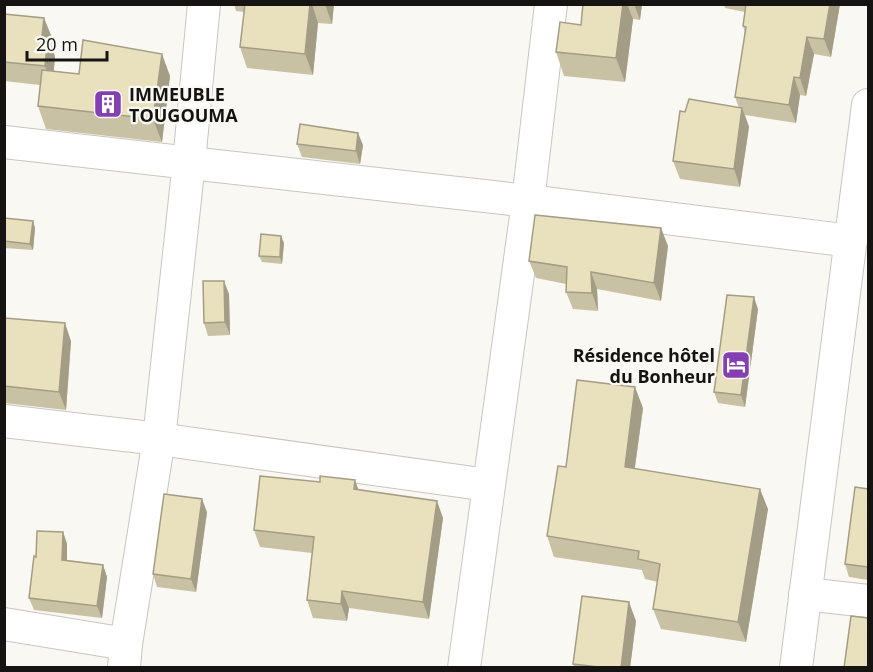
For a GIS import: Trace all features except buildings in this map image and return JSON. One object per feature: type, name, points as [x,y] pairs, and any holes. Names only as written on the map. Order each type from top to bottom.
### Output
[{"type":"street","points":[[4,624],[125,656],[159,439],[204,4]]},
{"type":"street","points":[[464,668],[528,201],[551,4]]},
{"type":"street","points":[[796,668],[868,105]]},
{"type":"street","points":[[4,142],[528,201],[851,241]]},
{"type":"street","points":[[4,421],[159,439],[488,485]]},
{"type":"street","points":[[805,594],[868,601]]},
{"type":"place","name":"IMMEUBLE TOUGOUMA","points":[[108,104]]},
{"type":"place","name":"Résidence hôtel du Bonheur","points":[[736,365]]}]
